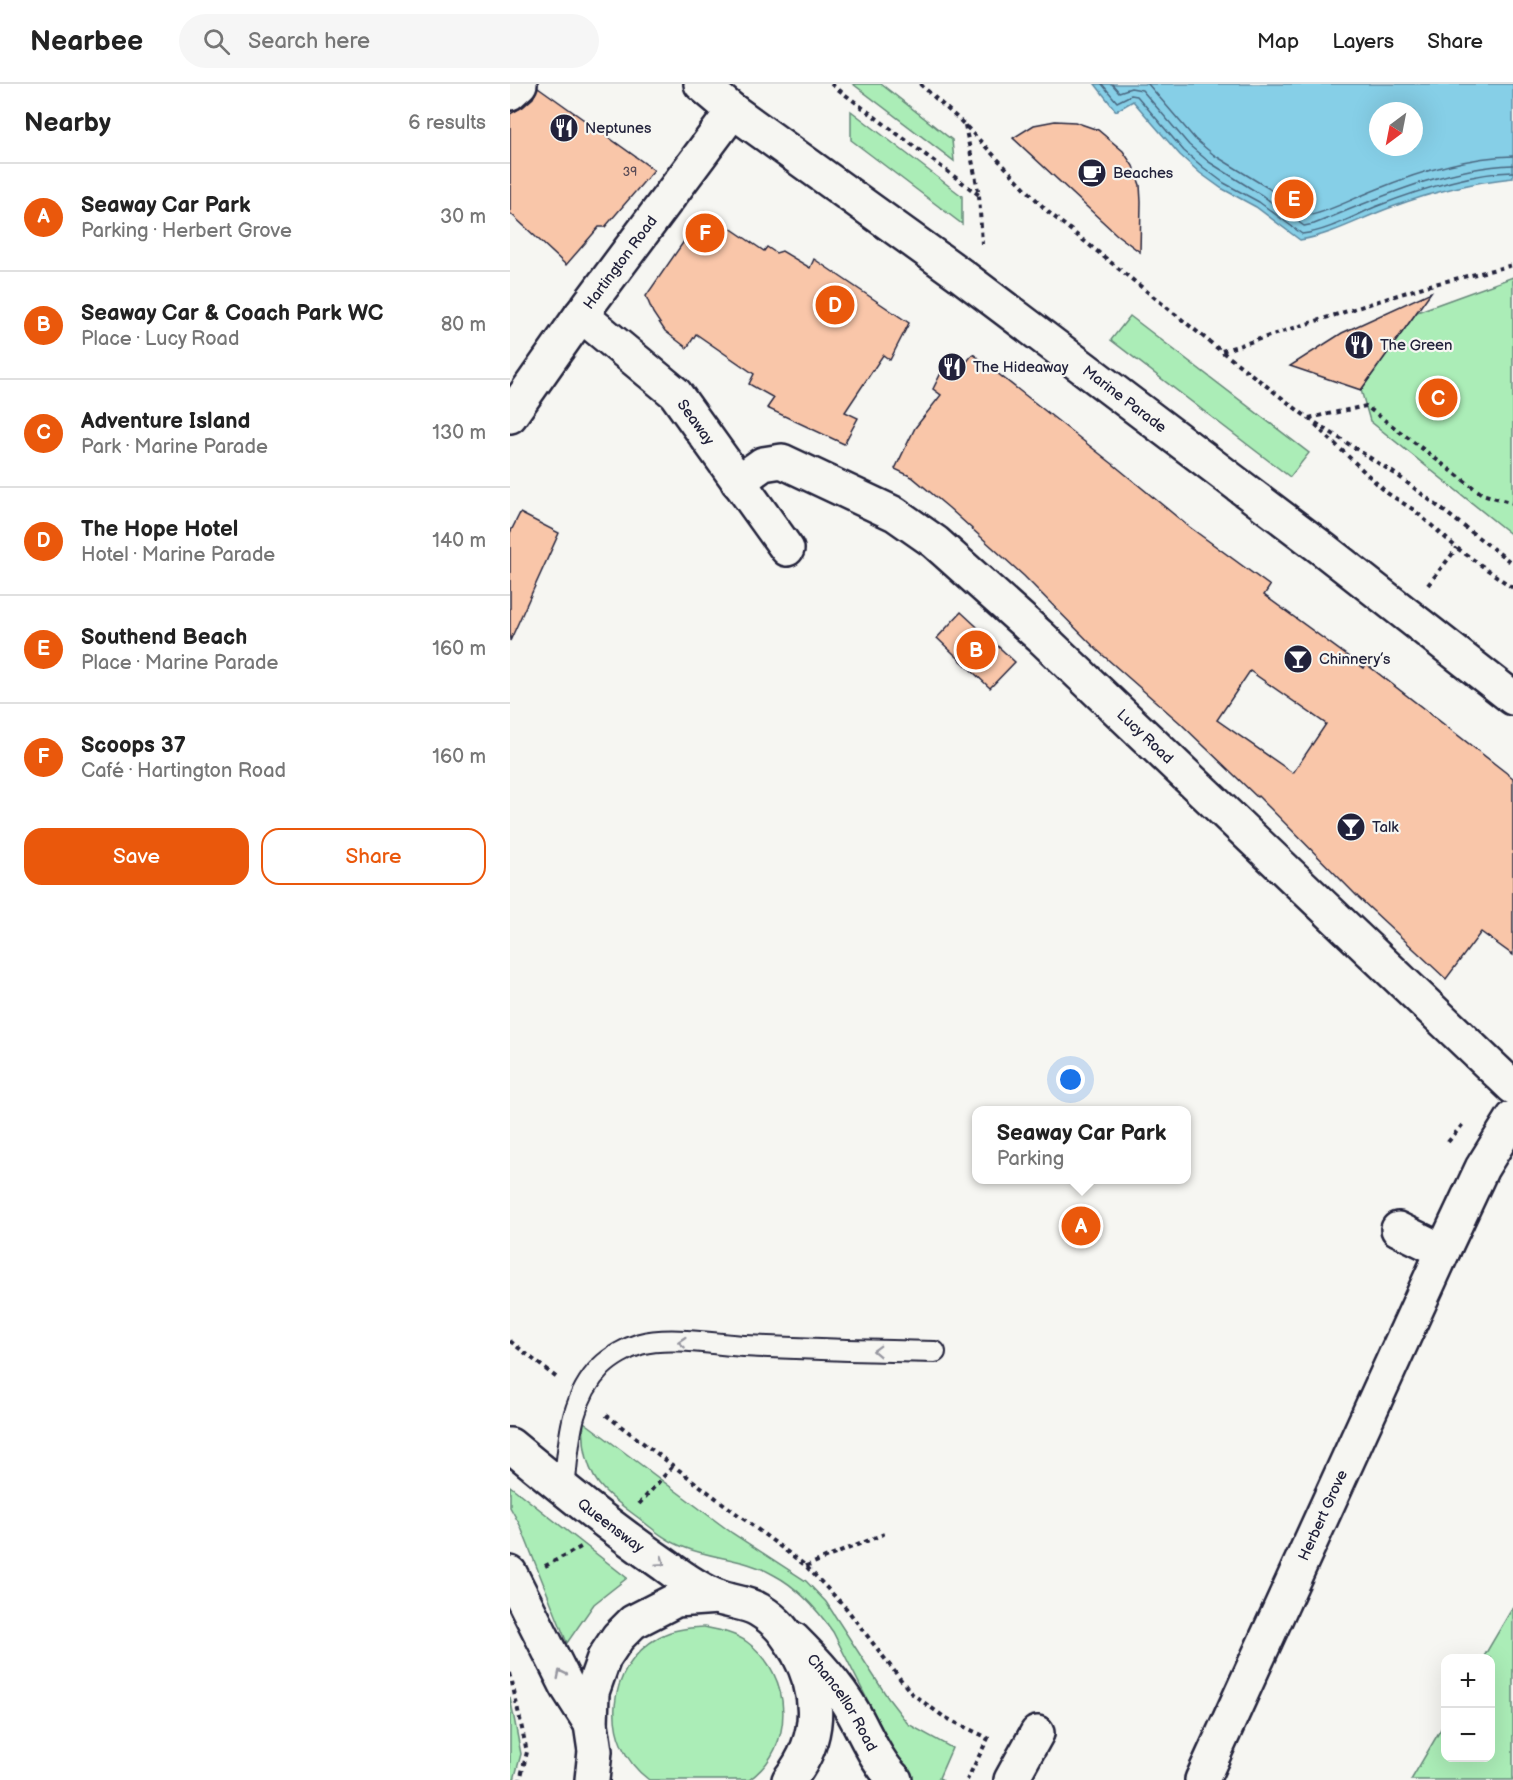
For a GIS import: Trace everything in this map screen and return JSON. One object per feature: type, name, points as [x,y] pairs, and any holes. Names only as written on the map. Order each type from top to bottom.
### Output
[{"type":"street","points":[[510,93],[520,84]]},
{"type":"street","name":"Marine Parade","points":[[701,84],[733,111],[962,276],[1323,549],[1513,698]]},
{"type":"street","name":"Hartington Road","points":[[510,416],[581,315],[733,111]]},
{"type":"street","name":"Seaway","points":[[581,315],[675,393],[787,549]]},
{"type":"street","name":"Lucy Road","points":[[738,482],[763,464],[782,461],[895,514],[935,542],[1041,637],[1513,1087]]},
{"type":"street","name":"Herbert Grove","points":[[1202,1780],[1443,1251],[1482,1168],[1513,1118]]},
{"type":"street","points":[[1398,1229],[1443,1251]]},
{"type":"street","name":"Queensway","points":[[510,1445],[614,1530],[674,1571],[718,1597],[758,1609],[784,1629],[806,1668],[816,1702],[814,1730],[799,1767],[789,1780]]},
{"type":"street","points":[[510,1573],[568,1688],[593,1752],[613,1780]]},
{"type":"street","name":"Queensway","points":[[593,1752],[592,1692],[603,1658],[618,1637],[633,1622],[676,1600],[718,1597]]},
{"type":"street","name":"Chancellor Road","points":[[784,1629],[822,1669],[852,1710],[873,1751],[895,1780]]},
{"type":"street","points":[[1011,1780],[1037,1733]]},
{"type":"lane","points":[[564,1490],[571,1424],[581,1397],[602,1366],[620,1353],[641,1343],[666,1340],[794,1348],[935,1352]]},
{"type":"path","points":[[831,84],[979,195]]},
{"type":"path","points":[[920,84],[965,124],[1047,211],[1308,418],[1398,475],[1513,564]]},
{"type":"path","points":[[962,276],[983,250],[979,195],[965,124]]},
{"type":"path","points":[[1221,351],[1426,286],[1513,264]]},
{"type":"path","points":[[1308,418],[1366,406],[1482,494],[1513,503]]},
{"type":"path","points":[[1308,418],[1387,493],[1414,510],[1457,548],[1513,588]]},
{"type":"path","points":[[510,1341],[806,1566],[846,1608],[911,1693],[944,1718],[988,1738],[967,1780]]},
{"type":"path","points":[[806,1566],[884,1534]]},
{"type":"path","points":[[510,1673],[527,1752],[520,1780]]},
{"type":"green space","points":[[853,84],[881,84],[952,140],[954,161]]},
{"type":"green space","points":[[851,111],[962,196],[962,224],[851,140]]},
{"type":"green space","points":[[1513,277],[1513,536],[1370,421],[1361,390],[1417,312]]},
{"type":"green space","points":[[1130,316],[1309,453],[1290,477],[1111,340]]},
{"type":"green space","points":[[584,1422],[732,1533],[806,1581],[826,1602],[888,1698],[908,1724],[952,1748],[939,1778],[943,1780],[908,1780],[833,1632],[814,1607],[799,1593],[783,1580],[764,1570],[742,1562],[697,1552],[673,1543],[604,1490],[593,1475],[587,1458]]},
{"type":"green space","points":[[510,1486],[627,1578],[594,1604],[567,1643],[520,1525],[510,1507]]},
{"type":"green space","points":[[1513,1607],[1513,1780],[1411,1780],[1441,1729],[1441,1762],[1495,1762],[1495,1654],[1485,1654]]},
{"type":"green space","points":[[704,1627],[727,1632],[747,1642],[762,1656],[773,1673],[780,1691],[783,1711],[781,1731],[775,1749],[764,1766],[749,1780],[649,1780],[633,1764],[622,1746],[616,1726],[615,1706],[619,1686],[628,1667],[641,1650],[659,1637],[687,1628]]},
{"type":"green space","points":[[510,1697],[521,1754],[514,1780],[510,1780]]},
{"type":"water","points":[[1095,84],[1513,84],[1513,178],[1482,182],[1436,193],[1392,207],[1324,234],[1300,240],[1256,207],[1221,188],[1200,173],[1180,155],[1133,101],[1116,111]]},
{"type":"building","points":[[538,87],[654,170],[605,227],[599,227],[566,265],[510,213],[510,114],[533,98]]},
{"type":"building","points":[[1055,121],[1075,122],[1098,130],[1123,151],[1133,166],[1140,185],[1140,252],[1116,234],[1013,138],[1034,125]]},
{"type":"building","points":[[705,211],[764,251],[767,247],[776,253],[782,251],[810,268],[814,259],[909,323],[890,360],[883,355],[845,412],[858,418],[844,444],[767,408],[774,398],[749,384],[754,374],[696,334],[687,348],[665,331],[653,313],[646,296]]},
{"type":"building","name":"The Green","points":[[1431,292],[1361,390],[1290,366],[1342,333]]},
{"type":"building","points":[[951,353],[965,364],[973,354],[1188,526],[1270,586],[1264,595],[1364,668],[1366,664],[1513,778],[1513,955],[1481,932],[1446,979],[1358,897],[1258,796],[1097,650],[1024,576],[912,477],[895,469],[915,428],[941,395],[933,389]],"holes":[[[1250,671],[1326,724],[1293,773],[1217,720]]]},
{"type":"building","points":[[520,513],[559,533],[510,641],[510,533]]},
{"type":"building","points":[[961,612],[1015,662],[990,688],[937,638]]},
{"type":"place","name":"Neptunes","points":[[564,128]]},
{"type":"place","name":"Beaches","points":[[1092,173]]},
{"type":"place","name":"Southend Beach","points":[[1294,199]]},
{"type":"place","name":"Scoops 37","points":[[705,233]]},
{"type":"place","name":"The Hope Hotel","points":[[835,305]]},
{"type":"place","name":"The Green","points":[[1359,345]]},
{"type":"place","name":"The Hideaway","points":[[952,367]]},
{"type":"place","name":"Adventure Island","points":[[1438,398]]},
{"type":"place","name":"Seaway Car & Coach Park WC","points":[[976,650]]},
{"type":"place","name":"Chinnery’s","points":[[1298,659]]},
{"type":"place","name":"Talk","points":[[1351,827]]},
{"type":"place","name":"Seaway Car Park","points":[[1081,1226]]}]
